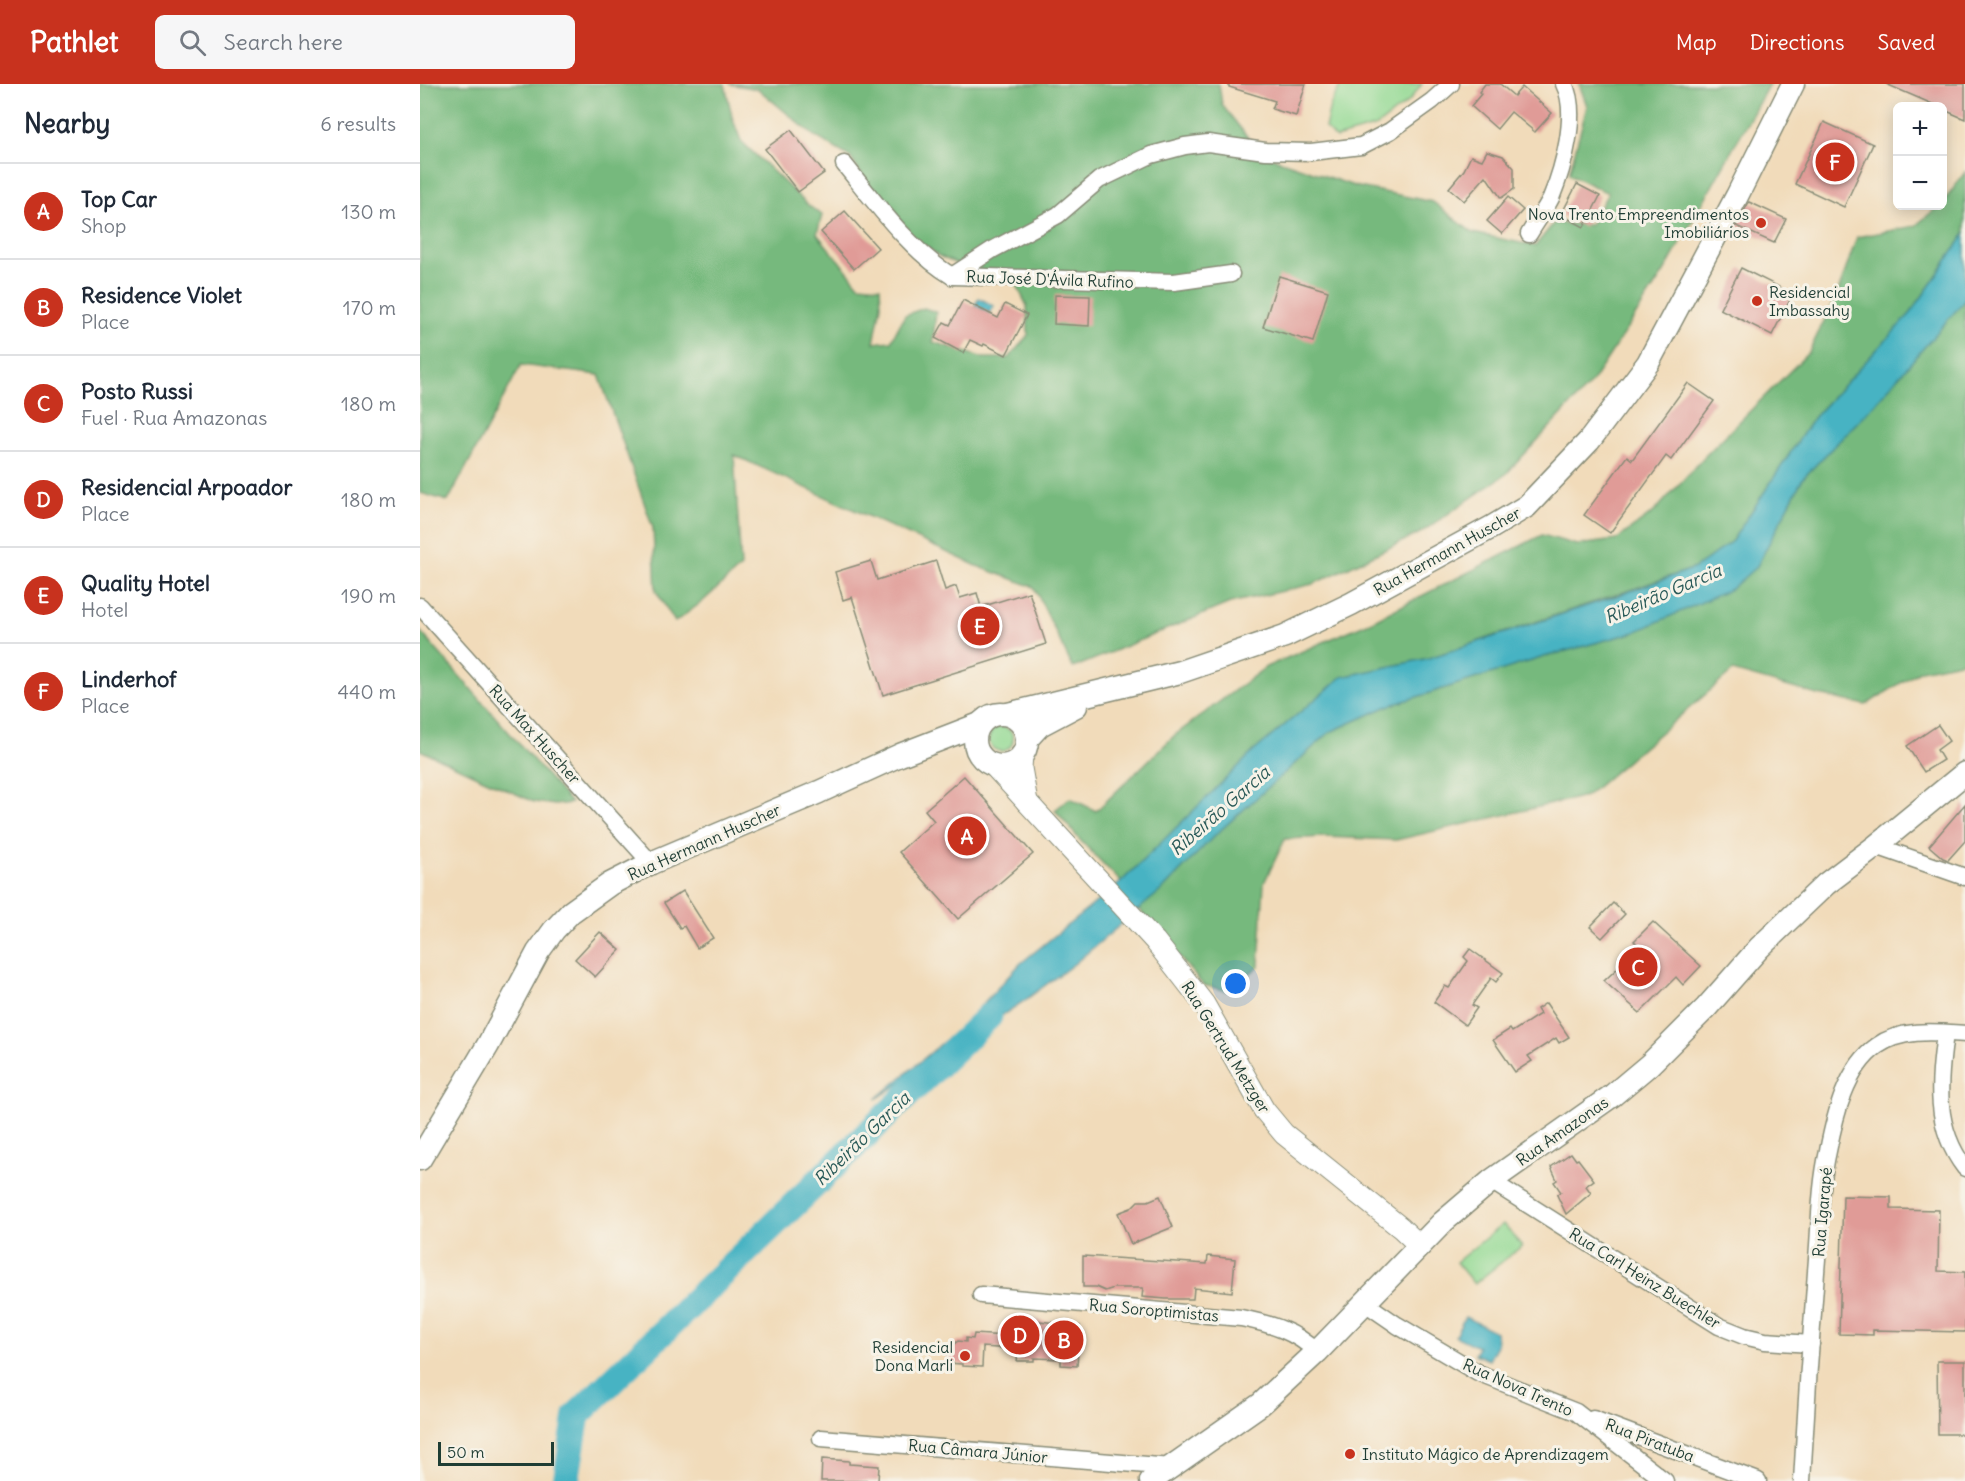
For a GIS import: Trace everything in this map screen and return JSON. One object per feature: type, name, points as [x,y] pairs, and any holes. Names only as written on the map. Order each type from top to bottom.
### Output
[{"type":"main road","name":"Rua Hermann Huscher","points":[[1008,714],[1134,684],[1217,660],[1285,636],[1352,604],[1527,506],[1589,441],[1648,363],[1737,196],[1793,84]]},
{"type":"main road","name":"Rua Hermann Huscher","points":[[1025,747],[1040,725],[1059,714],[1134,684]]},
{"type":"main road","points":[[1008,714],[1022,724],[1025,747],[1014,763],[1003,766],[987,761],[975,745],[975,738],[980,724],[988,717],[1008,714]]},
{"type":"main road","name":"Rua Hermann Huscher","points":[[420,1159],[488,1045],[538,952],[571,912],[601,891],[651,863],[819,792],[911,750],[980,724]]},
{"type":"main road","name":"Rua Hermann Huscher","points":[[911,750],[937,748],[964,751],[987,761]]},
{"type":"main road","name":"Rua Amazonas","points":[[1151,1481],[1261,1404],[1317,1352],[1443,1221],[1491,1181],[1613,1095],[1650,1064],[1706,1008],[1759,948],[1826,884],[1965,773]]},
{"type":"street","points":[[952,276],[992,250],[1058,215],[1099,180],[1151,155],[1185,146],[1208,143],[1265,151],[1311,152],[1361,146],[1390,131],[1432,101],[1451,84]]},
{"type":"street","points":[[1529,234],[1550,199],[1564,153],[1570,122],[1568,92],[1564,84]]},
{"type":"street","name":"Rua José D'Ávila Rufino","points":[[844,164],[878,206],[933,265],[952,276],[1174,282],[1231,274]]},
{"type":"street","name":"Rua Max Huscher","points":[[420,606],[651,863]]},
{"type":"street","points":[[1025,747],[1021,768],[1027,802]]},
{"type":"street","name":"Rua Gertrud Metzger","points":[[987,761],[1155,941],[1204,1004],[1263,1110],[1284,1134],[1401,1228],[1420,1246]]},
{"type":"street","points":[[1876,846],[1965,877]]},
{"type":"street","name":"Rua Igarapé","points":[[1802,1481],[1810,1344],[1827,1152],[1847,1086],[1860,1064],[1877,1046],[1894,1037],[1914,1032],[1965,1034]]},
{"type":"street","points":[[1946,1033],[1940,1072],[1941,1110],[1947,1139],[1965,1168]]},
{"type":"street","name":"Rua Carl Heinz Buechler","points":[[1491,1181],[1719,1326],[1743,1336],[1765,1341],[1810,1344]]},
{"type":"street","name":"Rua Soroptimistas","points":[[981,1295],[1241,1318],[1269,1323],[1291,1332],[1317,1352]]},
{"type":"street","name":"Rua Nova Trento","points":[[1365,1303],[1397,1325],[1478,1372],[1576,1413],[1665,1481]]},
{"type":"street","name":"Rua Piratuba","points":[[1576,1413],[1758,1481]]},
{"type":"street","name":"Rua Câmara Júnior","points":[[821,1438],[1171,1467]]},
{"type":"green space","points":[[420,84],[725,84],[732,117],[741,141],[809,206],[822,215],[817,234],[859,285],[880,287],[881,305],[874,343],[891,341],[905,315],[924,308],[936,312],[933,342],[984,358],[1009,358],[1028,335],[1027,306],[1012,276],[982,275],[939,256],[909,234],[890,207],[875,194],[850,157],[813,135],[758,89],[729,84],[1219,84],[1222,105],[1261,154],[1354,186],[1433,202],[1473,233],[1535,246],[1554,223],[1590,225],[1608,193],[1569,174],[1587,106],[1579,84],[1769,84],[1664,272],[1592,382],[1506,474],[1420,533],[1313,584],[1230,603],[1073,668],[1034,587],[977,566],[734,455],[741,567],[702,602],[675,622],[656,591],[653,528],[599,375],[521,365],[448,501],[420,493]]},
{"type":"green space","points":[[1341,84],[1422,84],[1410,100],[1377,126],[1336,138],[1325,128],[1330,106]]},
{"type":"green space","points":[[1965,172],[1965,234],[1911,313],[1814,417],[1732,541],[1695,568],[1429,658],[1342,677],[1254,751],[1121,882],[1080,840],[1055,810],[1070,798],[1096,811],[1175,735],[1266,667],[1372,621],[1542,535],[1577,545],[1616,540],[1655,511],[1704,457],[1809,352],[1838,292],[1857,237],[1915,226],[1934,210],[1947,210],[1947,197]]},
{"type":"green space","points":[[1965,300],[1965,661],[1921,670],[1866,705],[1814,694],[1733,671],[1586,796],[1396,840],[1325,837],[1285,839],[1264,883],[1259,966],[1228,991],[1203,985],[1138,908],[1164,888],[1213,837],[1330,732],[1388,706],[1544,657],[1635,632],[1757,566],[1803,478],[1874,405]]},
{"type":"green space","points":[[420,631],[571,803],[555,805],[534,802],[420,750]]},
{"type":"green space","points":[[1001,727],[1010,730],[1013,739],[1010,748],[1001,751],[992,748],[989,739],[992,730]]},
{"type":"green space","points":[[1503,1224],[1522,1246],[1474,1284],[1456,1262]]},
{"type":"water","points":[[1965,234],[1965,300],[1874,405],[1803,478],[1757,566],[1731,589],[1635,632],[1544,657],[1388,706],[1330,732],[1213,837],[1164,888],[1074,964],[1024,1001],[876,1099],[962,1026],[1021,963],[1121,882],[1254,751],[1342,677],[1429,658],[1608,599],[1695,568],[1732,541],[1814,417],[1911,313]]},
{"type":"water","points":[[979,298],[994,306],[990,313],[975,305]]},
{"type":"water","points":[[1465,1317],[1496,1332],[1497,1345],[1489,1360],[1475,1354],[1478,1347],[1455,1336]]},
{"type":"building","points":[[1229,84],[1306,84],[1296,116],[1272,109],[1275,101],[1229,87]]},
{"type":"building","points":[[1485,84],[1500,84],[1514,96],[1522,87],[1552,113],[1535,132],[1511,112],[1497,129],[1471,106],[1481,94],[1479,92]]},
{"type":"building","points":[[1886,84],[1965,84],[1965,119],[1947,111],[1947,102],[1928,102]]},
{"type":"building","points":[[1824,122],[1873,144],[1844,207],[1795,184]]},
{"type":"building","points":[[791,130],[824,173],[798,192],[765,149]]},
{"type":"building","points":[[1487,151],[1503,156],[1514,168],[1514,189],[1501,198],[1486,176],[1464,201],[1449,188],[1464,170],[1471,156],[1482,160]]},
{"type":"building","points":[[1577,184],[1600,196],[1584,227],[1561,215]]},
{"type":"building","points":[[1508,197],[1523,210],[1502,234],[1487,221]]},
{"type":"building","name":"Nova Trento Empreendimentos Imobiliários","points":[[1749,202],[1786,219],[1774,243],[1736,226]]},
{"type":"building","points":[[845,211],[878,248],[854,269],[821,232]]},
{"type":"building","name":"Residencial Imbassahy","points":[[1741,268],[1793,294],[1772,335],[1720,309]]},
{"type":"building","points":[[1279,276],[1328,291],[1313,342],[1263,327]]},
{"type":"building","points":[[1055,295],[1090,296],[1089,326],[1054,324]]},
{"type":"building","points":[[963,300],[998,318],[1005,304],[1027,315],[1006,355],[970,340],[963,353],[935,338],[944,322],[950,325]]},
{"type":"building","points":[[1688,383],[1714,401],[1671,460],[1666,456],[1610,533],[1584,515],[1627,456],[1632,460]]},
{"type":"building","points":[[871,561],[877,580],[936,561],[945,590],[956,586],[960,598],[977,593],[981,607],[1029,592],[1046,644],[883,695],[852,597],[843,600],[835,572]]},
{"type":"building","points":[[1938,725],[1949,741],[1937,750],[1943,760],[1924,772],[1907,746]]},
{"type":"building","points":[[964,776],[1033,854],[958,919],[899,852],[934,821],[925,810]]},
{"type":"building","points":[[1965,804],[1965,841],[1948,860],[1929,846]]},
{"type":"building","points":[[683,891],[713,938],[697,948],[684,926],[680,928],[664,903]]},
{"type":"building","points":[[1613,903],[1625,914],[1602,938],[1590,927]]},
{"type":"building","points":[[1653,922],[1701,966],[1683,985],[1676,977],[1640,1013],[1604,981],[1623,963],[1634,973],[1650,956],[1634,941]]},
{"type":"building","points":[[600,932],[620,950],[595,977],[575,959]]},
{"type":"building","points":[[1470,949],[1503,973],[1496,982],[1491,978],[1472,1005],[1477,1008],[1465,1025],[1434,1002],[1445,986],[1449,988],[1468,961],[1464,957]]},
{"type":"building","points":[[1546,1003],[1569,1037],[1559,1043],[1556,1038],[1528,1056],[1532,1061],[1515,1072],[1493,1040],[1510,1029],[1512,1032],[1540,1014],[1537,1009]]},
{"type":"building","points":[[1571,1153],[1594,1180],[1586,1186],[1591,1193],[1566,1214],[1557,1195],[1561,1192],[1554,1182],[1557,1180],[1551,1167]]},
{"type":"building","points":[[1160,1196],[1173,1227],[1131,1244],[1118,1213],[1131,1208],[1138,1201],[1148,1201]]},
{"type":"building","points":[[1843,1196],[1891,1197],[1891,1209],[1939,1210],[1938,1271],[1965,1272],[1965,1332],[1873,1330],[1873,1335],[1839,1334]]},
{"type":"building","points":[[1083,1256],[1207,1264],[1208,1256],[1235,1259],[1232,1292],[1194,1288],[1193,1299],[1166,1299],[1142,1297],[1143,1288],[1114,1288],[1105,1291],[1096,1287],[1083,1287]]},
{"type":"building","points":[[1015,1318],[1080,1326],[1077,1366],[1061,1365],[1061,1359],[1034,1358],[1034,1361],[1017,1361],[1018,1354],[1011,1354],[1011,1349],[983,1347],[982,1367],[947,1363],[948,1349],[958,1341],[966,1342],[966,1338],[973,1339],[974,1334],[1006,1336],[1006,1320],[1015,1321]]},
{"type":"building","points":[[1937,1361],[1965,1361],[1965,1434],[1938,1434]]},
{"type":"building","points":[[822,1459],[879,1466],[878,1481],[821,1481]]},
{"type":"waterway","name":"Ribeirão Garcia","points":[[566,1481],[577,1415],[989,1016]]},
{"type":"place","name":"Linderhof","points":[[1835,162]]},
{"type":"place","name":"Nova Trento Empreendimentos Imobiliários","points":[[1761,223]]},
{"type":"place","name":"Residencial Imbassahy","points":[[1757,301]]},
{"type":"place","name":"Quality Hotel","points":[[980,626]]},
{"type":"place","name":"Top Car","points":[[967,836]]},
{"type":"place","name":"Posto Russi","points":[[1638,967]]},
{"type":"place","name":"Residencial Arpoador","points":[[1020,1335]]},
{"type":"place","name":"Residence Violet","points":[[1064,1340]]},
{"type":"place","name":"Residencial Dona Marli","points":[[965,1356]]},
{"type":"place","name":"Instituto Mágico de Aprendizagem","points":[[1350,1454]]}]
